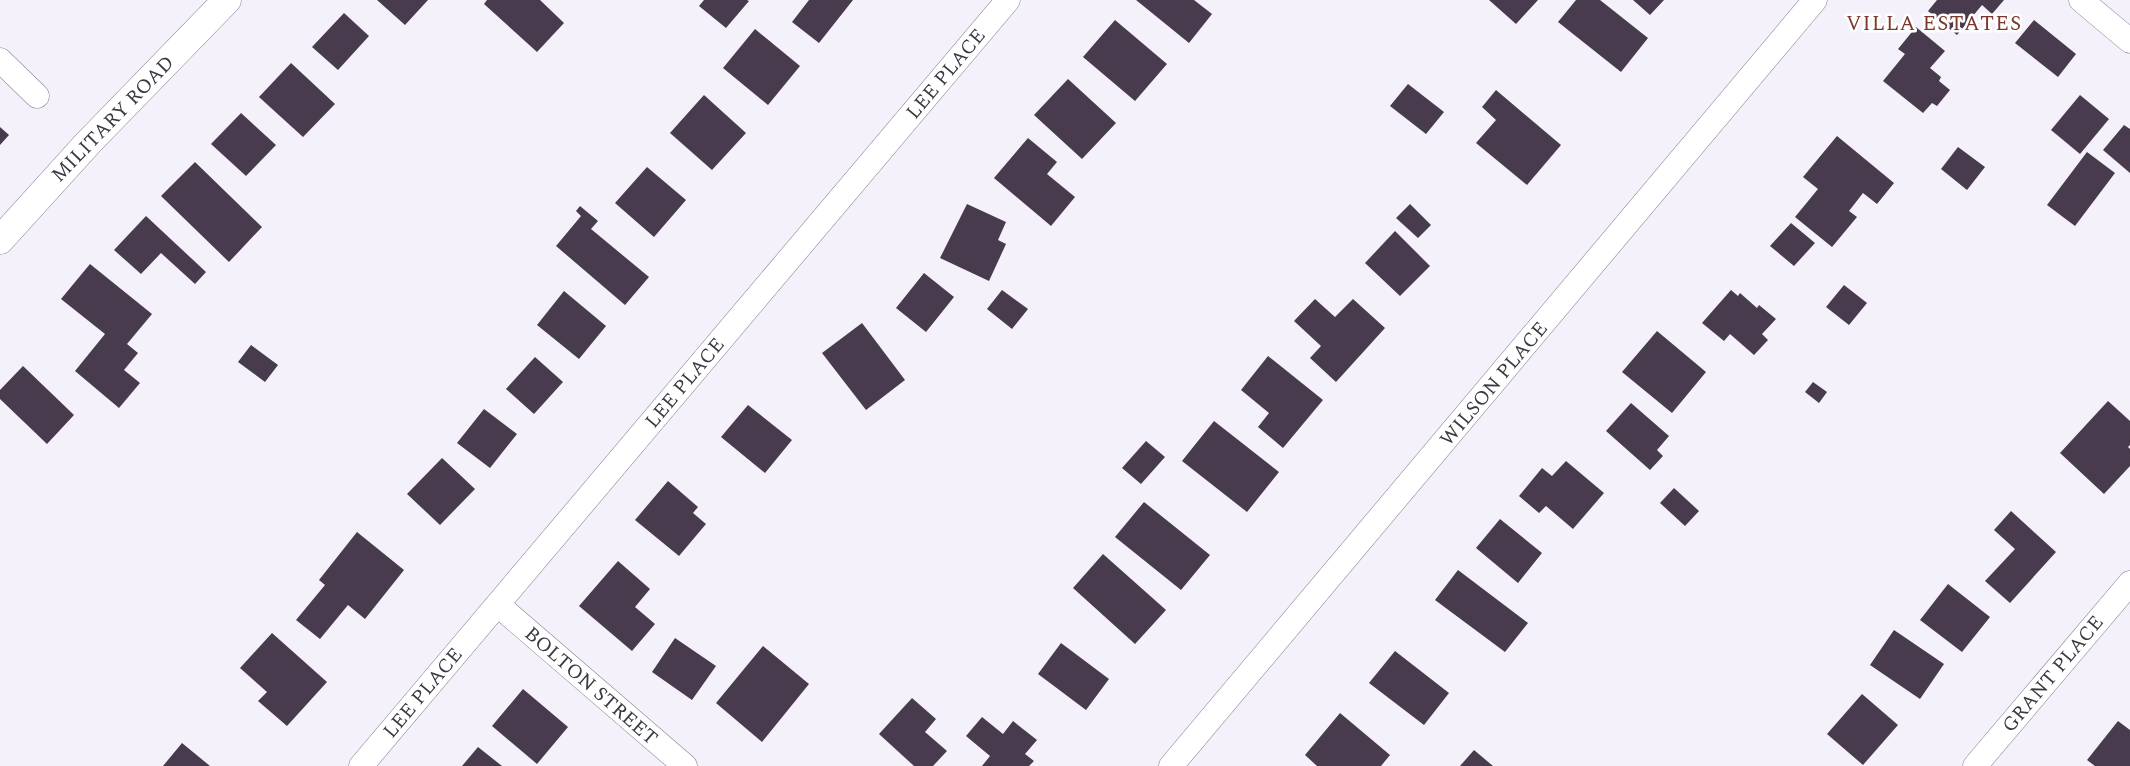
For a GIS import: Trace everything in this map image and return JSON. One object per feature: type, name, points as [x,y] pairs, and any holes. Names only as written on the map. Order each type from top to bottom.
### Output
[{"type":"street","name":"MILITARY ROAD","points":[[0,240],[88,143],[227,0]]},
{"type":"street","name":"LEE PLACE","points":[[361,766],[1008,0]]},
{"type":"street","name":"WILSON PLACE","points":[[1171,766],[1815,0]]},
{"type":"street","points":[[2081,0],[2130,41]]},
{"type":"street","points":[[0,60],[37,96]]},
{"type":"street","name":"GRANT PLACE","points":[[1975,766],[2130,583]]},
{"type":"street","name":"BOLTON STREET","points":[[498,605],[685,766]]},
{"type":"building","points":[[377,0],[428,0],[405,25]]},
{"type":"building","points":[[487,0],[540,0],[564,23],[537,52],[484,4]]},
{"type":"building","points":[[704,0],[749,1],[726,28],[699,6]]},
{"type":"building","points":[[809,0],[853,0],[819,43],[792,22]]},
{"type":"building","points":[[1136,0],[1194,0],[1212,14],[1189,43]]},
{"type":"building","points":[[1489,0],[1538,0],[1516,24]]},
{"type":"building","points":[[1576,0],[1600,0],[1648,38],[1621,72],[1558,22]]},
{"type":"building","points":[[1633,0],[1664,0],[1650,15]]},
{"type":"building","points":[[1937,0],[2004,0],[1992,14],[1982,5],[1957,35],[1928,11]]},
{"type":"building","points":[[344,13],[369,36],[338,70],[312,47]]},
{"type":"building","points":[[1115,20],[1167,64],[1135,101],[1083,57]]},
{"type":"building","points":[[2034,20],[2076,54],[2058,77],[2015,43]]},
{"type":"building","points":[[1916,27],[1945,51],[1930,68],[1941,77],[1939,81],[1950,90],[1937,106],[1932,103],[1923,113],[1883,81],[1905,54],[1898,49]]},
{"type":"building","points":[[755,29],[800,66],[768,105],[723,68]]},
{"type":"building","points":[[291,63],[335,104],[303,137],[259,97]]},
{"type":"building","points":[[1068,79],[1116,123],[1082,159],[1034,115]]},
{"type":"building","points":[[1408,84],[1444,112],[1426,134],[1390,106]]},
{"type":"building","points":[[1496,90],[1561,145],[1527,185],[1476,143],[1496,120],[1482,107]]},
{"type":"building","points":[[704,95],[746,133],[712,170],[670,133]]},
{"type":"building","points":[[2080,95],[2109,119],[2080,154],[2051,130]]},
{"type":"building","points":[[241,113],[276,145],[246,176],[211,144]]},
{"type":"building","points":[[2124,125],[2130,129],[2130,173],[2103,150]]},
{"type":"building","points":[[0,127],[9,135],[0,145]]},
{"type":"building","points":[[1837,136],[1894,183],[1877,204],[1863,193],[1849,211],[1857,217],[1832,247],[1795,217],[1818,189],[1803,177]]},
{"type":"building","points":[[1028,138],[1057,162],[1047,174],[1075,197],[1051,226],[994,178]]},
{"type":"building","points":[[1958,147],[1985,167],[1967,190],[1941,169]]},
{"type":"building","points":[[2087,152],[2115,173],[2075,226],[2047,205]]},
{"type":"building","points":[[195,162],[262,227],[229,262],[161,196]]},
{"type":"building","points":[[647,167],[686,200],[654,237],[615,203]]},
{"type":"building","points":[[967,204],[1006,222],[998,240],[1006,244],[989,281],[940,258]]},
{"type":"building","points":[[1410,204],[1431,225],[1418,238],[1396,218]]},
{"type":"building","points":[[580,206],[598,221],[591,229],[649,277],[625,305],[556,246],[581,216],[576,211]]},
{"type":"building","points":[[146,216],[206,272],[195,284],[161,253],[141,274],[114,250]]},
{"type":"building","points":[[1791,223],[1815,243],[1794,266],[1770,246]]},
{"type":"building","points":[[1395,231],[1430,266],[1400,296],[1365,263]]},
{"type":"building","points":[[90,264],[152,314],[127,344],[138,353],[124,370],[140,383],[119,408],[75,371],[105,334],[61,299]]},
{"type":"building","points":[[924,273],[954,297],[926,332],[896,308]]},
{"type":"building","points":[[1844,285],[1867,303],[1849,325],[1826,307]]},
{"type":"building","points":[[1002,290],[1028,309],[1012,329],[987,309]]},
{"type":"building","points":[[1731,290],[1738,296],[1740,293],[1757,308],[1759,305],[1776,319],[1762,334],[1768,340],[1754,355],[1730,334],[1724,341],[1702,323]]},
{"type":"building","points":[[564,291],[606,326],[579,359],[537,325]]},
{"type":"building","points":[[1315,299],[1335,317],[1353,299],[1385,328],[1336,382],[1310,358],[1321,346],[1294,321]]},
{"type":"building","points":[[862,323],[905,380],[866,410],[822,353]]},
{"type":"building","points":[[1657,331],[1706,372],[1672,413],[1622,372]]},
{"type":"building","points":[[251,345],[278,365],[265,382],[238,362]]},
{"type":"building","points":[[1268,356],[1323,400],[1283,448],[1258,427],[1269,413],[1241,390]]},
{"type":"building","points":[[535,357],[563,382],[534,414],[506,389]]},
{"type":"building","points":[[23,366],[74,415],[47,444],[0,399],[0,390]]},
{"type":"building","points":[[1813,382],[1827,392],[1819,403],[1805,392]]},
{"type":"building","points":[[2108,401],[2130,421],[2130,445],[2128,447],[2130,449],[2130,466],[2104,494],[2060,453]]},
{"type":"building","points":[[1631,403],[1669,436],[1657,450],[1663,456],[1650,470],[1606,431]]},
{"type":"building","points":[[748,405],[792,440],[765,473],[721,437]]},
{"type":"building","points":[[484,409],[517,434],[490,468],[457,443]]},
{"type":"building","points":[[1214,421],[1279,472],[1247,512],[1182,461]]},
{"type":"building","points":[[1146,441],[1165,457],[1141,484],[1122,468]]},
{"type":"building","points":[[442,458],[475,489],[440,525],[407,494]]},
{"type":"building","points":[[1566,461],[1604,493],[1573,529],[1546,506],[1539,513],[1519,496],[1542,468],[1552,476]]},
{"type":"building","points":[[668,481],[698,507],[693,513],[706,524],[679,556],[635,520]]},
{"type":"building","points":[[1674,488],[1699,511],[1685,526],[1660,503]]},
{"type":"building","points":[[1144,502],[1210,555],[1181,590],[1115,537]]},
{"type":"building","points":[[2011,511],[2056,552],[2010,603],[1985,581],[2015,549],[1994,530]]},
{"type":"building","points":[[1500,519],[1542,553],[1518,583],[1476,548]]},
{"type":"building","points":[[357,532],[404,570],[365,619],[348,605],[320,639],[296,620],[325,585],[319,580]]},
{"type":"building","points":[[1103,554],[1166,610],[1135,644],[1073,588]]},
{"type":"building","points":[[618,561],[650,589],[635,607],[655,624],[632,651],[579,606]]},
{"type":"building","points":[[1458,570],[1528,623],[1505,652],[1435,600]]},
{"type":"building","points":[[1948,584],[1990,617],[1962,652],[1920,620]]},
{"type":"building","points":[[1894,630],[1944,664],[1920,699],[1870,665]]},
{"type":"building","points":[[272,633],[327,682],[287,726],[258,701],[267,692],[240,668]]},
{"type":"building","points":[[675,638],[716,666],[692,700],[652,672]]},
{"type":"building","points":[[1061,643],[1109,679],[1086,710],[1038,674]]},
{"type":"building","points":[[763,646],[809,684],[762,742],[716,703]]},
{"type":"building","points":[[1395,651],[1449,693],[1424,725],[1369,683]]},
{"type":"building","points":[[523,689],[568,727],[537,764],[492,726]]},
{"type":"building","points":[[1862,694],[1898,725],[1863,765],[1827,734]]},
{"type":"building","points":[[912,698],[936,719],[925,732],[947,751],[933,766],[914,766],[879,734]]},
{"type":"building","points":[[1340,713],[1390,755],[1381,766],[1317,766],[1305,755]]},
{"type":"building","points":[[982,717],[1003,734],[1013,721],[1037,740],[1025,754],[1034,761],[1029,766],[982,766],[990,756],[966,736]]},
{"type":"building","points":[[2118,721],[2130,730],[2130,766],[2095,766],[2087,760]]},
{"type":"building","points":[[182,743],[210,766],[163,766]]},
{"type":"building","points":[[478,747],[502,766],[462,766]]},
{"type":"building","points":[[1474,750],[1493,766],[1460,766]]},
{"type":"district","name":"VILLA ESTATES","points":[[1934,24]]}]
